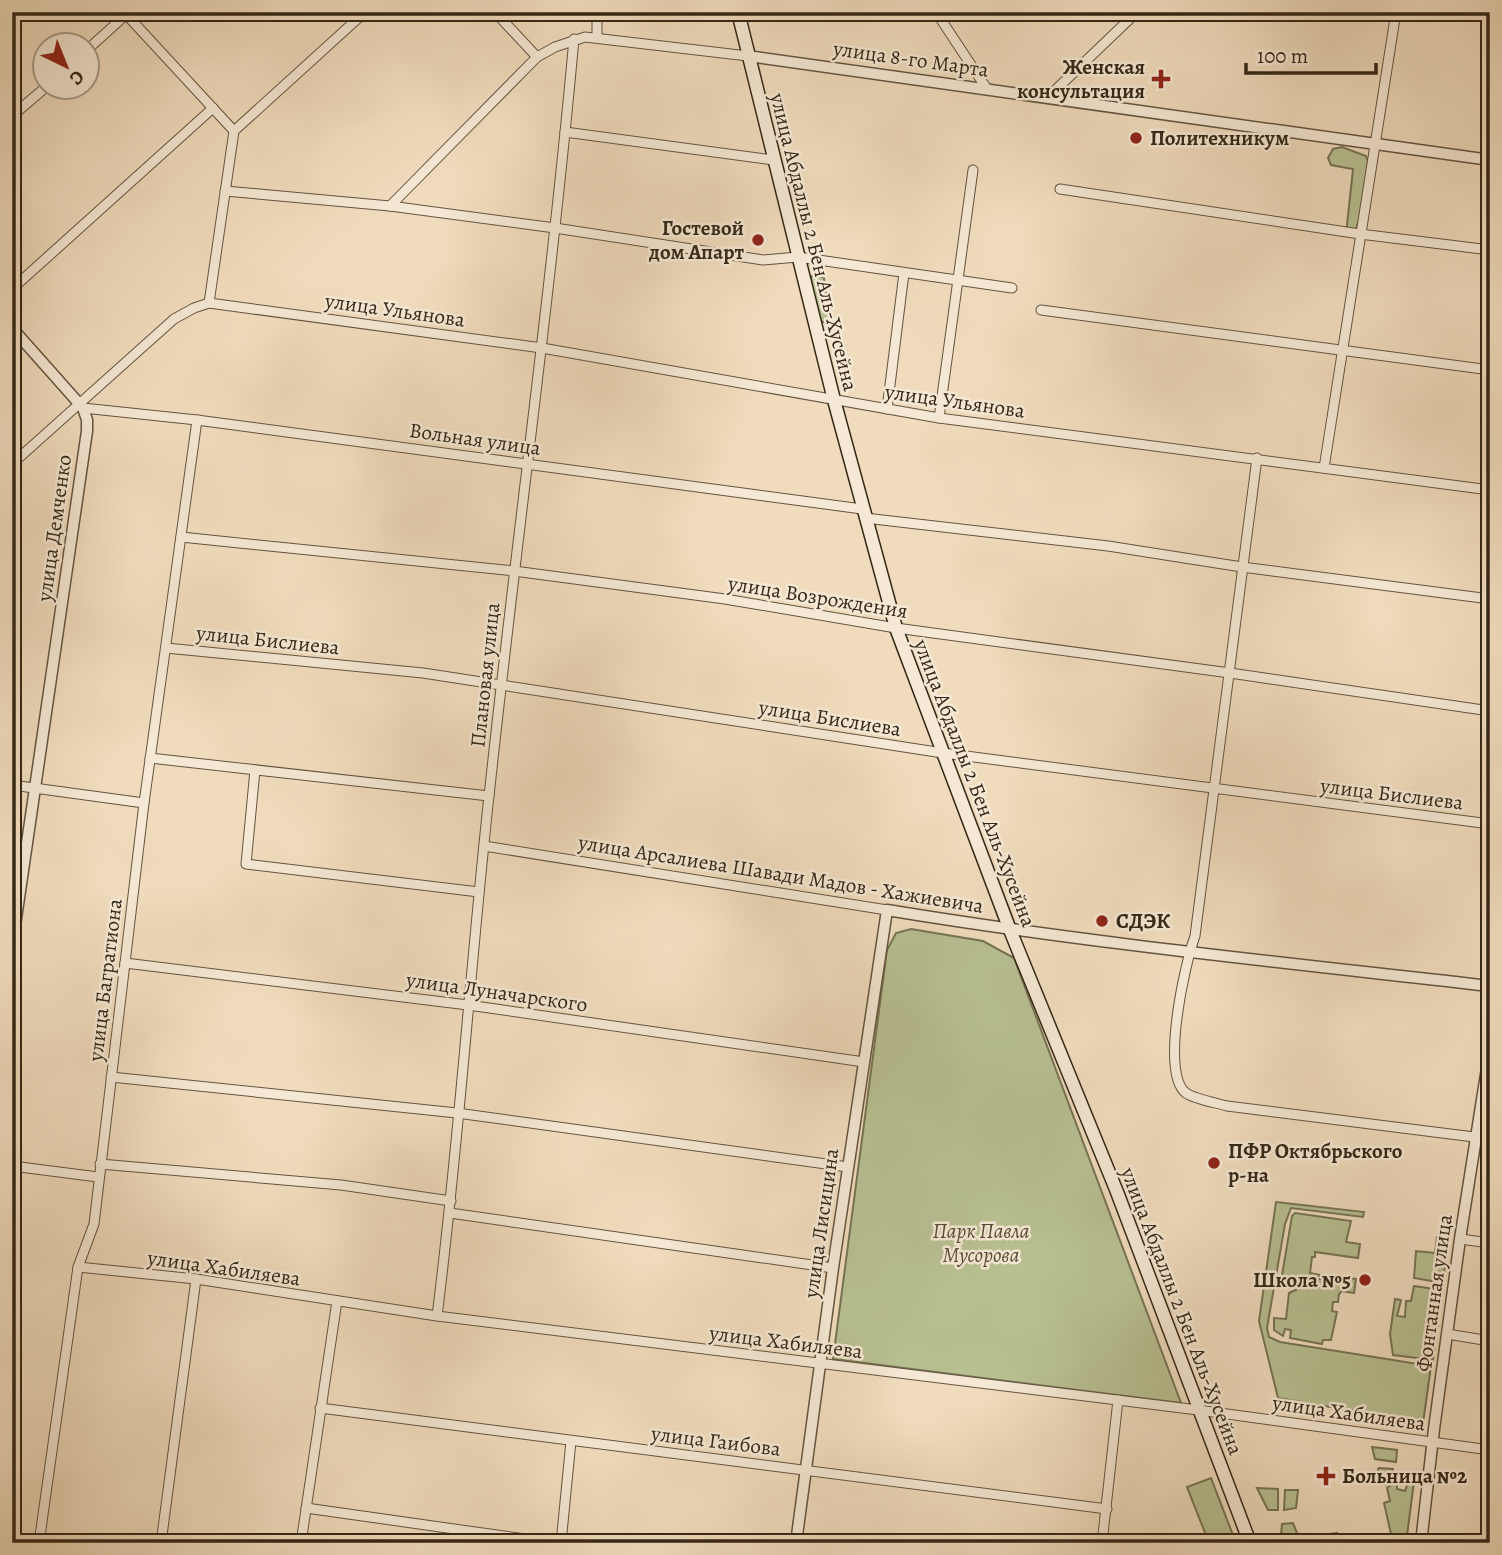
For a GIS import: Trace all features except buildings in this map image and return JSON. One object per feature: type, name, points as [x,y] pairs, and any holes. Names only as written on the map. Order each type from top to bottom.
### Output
[{"type":"main road","name":"улица Абдаллы 2 Бен Аль-Хусейна","points":[[738,12],[797,257],[863,513],[896,628],[1010,930],[1117,1192],[1250,1543]]},
{"type":"street","points":[[12,464],[81,406],[174,319],[209,303],[234,131],[365,12]]},
{"type":"street","points":[[495,12],[537,57]]},
{"type":"street","points":[[597,12],[597,38]]},
{"type":"street","points":[[1047,98],[1137,12]]},
{"type":"street","points":[[1325,468],[1396,12]]},
{"type":"street","points":[[102,36],[127,13],[234,131]]},
{"type":"street","points":[[941,14],[988,89]]},
{"type":"street","name":"улица 8-го Марта","points":[[390,206],[537,57],[574,39],[597,38],[748,56],[1490,160]]},
{"type":"street","name":"Плановая улица","points":[[437,1316],[450,1213],[457,1113],[489,796],[542,348],[574,39]]},
{"type":"street","points":[[12,117],[32,99]]},
{"type":"street","points":[[12,289],[213,108]]},
{"type":"street","points":[[565,132],[773,160]]},
{"type":"street","points":[[939,418],[973,170]]},
{"type":"street","points":[[1060,189],[1360,234],[1490,250]]},
{"type":"street","points":[[225,191],[390,206],[763,260],[797,257],[1012,288]]},
{"type":"street","points":[[887,409],[904,274]]},
{"type":"street","name":"улица Ульянова","points":[[209,303],[542,348],[939,418],[1490,490]]},
{"type":"street","points":[[1041,310],[1490,369]]},
{"type":"street","points":[[12,328],[81,406]]},
{"type":"street","name":"Вольная улица","points":[[81,406],[527,464],[1490,599]]},
{"type":"street","name":"улица Демченко","points":[[12,946],[86,441],[87,420],[81,406]]},
{"type":"street","name":"улица Багратиона","points":[[39,1543],[78,1267],[93,1224],[144,803],[197,420]]},
{"type":"street","points":[[1258,458],[1195,936],[1189,953],[1175,1040],[1178,1082],[1186,1093],[1227,1106],[1490,1139]]},
{"type":"street","name":"улица Возрождения","points":[[181,537],[514,571],[725,598],[896,628],[1490,711]]},
{"type":"street","name":"улица Бислиева","points":[[166,648],[423,673],[943,753],[1490,824]]},
{"type":"street","points":[[150,758],[489,796]]},
{"type":"street","points":[[255,770],[246,864],[479,892]]},
{"type":"street","points":[[12,785],[144,803]]},
{"type":"street","name":"улица Арсалиева Шавади Мадов - Хажиевича","points":[[484,846],[1010,930],[1189,953],[1490,986]]},
{"type":"street","name":"улица Лисицина","points":[[796,1543],[887,910]]},
{"type":"street","name":"улица Луначарского","points":[[125,963],[468,1005],[864,1062]]},
{"type":"street","name":"Фонтанная улица","points":[[1421,1543],[1460,1239],[1490,1049]]},
{"type":"street","points":[[111,1077],[457,1113],[848,1167]]},
{"type":"street","points":[[100,1164],[341,1185],[451,1201]]},
{"type":"street","points":[[12,1166],[98,1177]]},
{"type":"street","points":[[450,1213],[834,1268]]},
{"type":"street","points":[[1460,1239],[1490,1243]]},
{"type":"street","name":"улица Хабиляева","points":[[78,1267],[196,1279],[437,1316],[1198,1410],[1490,1450]]},
{"type":"street","points":[[161,1543],[196,1279]]},
{"type":"street","points":[[301,1543],[337,1301]]},
{"type":"street","points":[[1447,1334],[1490,1340]]},
{"type":"street","points":[[1102,1543],[1118,1400]]},
{"type":"street","name":"улица Гаибова","points":[[320,1408],[1107,1509]]},
{"type":"street","points":[[561,1543],[571,1441]]},
{"type":"street","points":[[306,1508],[553,1543]]},
{"type":"green space","points":[[1342,147],[1366,156],[1368,161],[1361,214],[1356,229],[1347,229],[1353,169],[1331,165],[1328,158],[1333,149]]},
{"type":"green space","points":[[819,275],[824,278],[830,320],[826,323],[818,320],[813,301],[811,276]]},
{"type":"green space","name":"Парк Павла Мусорова","points":[[911,929],[983,941],[1014,958],[1181,1403],[833,1359],[887,950],[896,933]]},
{"type":"green space","points":[[1276,1202],[1364,1212],[1363,1217],[1291,1208],[1285,1224],[1267,1328],[1269,1337],[1280,1342],[1431,1366],[1423,1423],[1278,1398],[1259,1321]]},
{"type":"green space","points":[[1295,1213],[1351,1221],[1346,1242],[1360,1244],[1358,1258],[1315,1252],[1310,1273],[1320,1275],[1290,1288],[1280,1287],[1292,1216]]},
{"type":"green space","points":[[1449,1234],[1443,1283],[1414,1278],[1416,1251],[1435,1253],[1437,1237],[1444,1237]]},
{"type":"green space","points":[[1326,1276],[1356,1279],[1354,1293],[1342,1291],[1338,1302],[1333,1302],[1332,1311],[1337,1312],[1331,1340],[1323,1340],[1322,1344],[1290,1338],[1291,1330],[1285,1329],[1283,1336],[1274,1330],[1274,1318],[1286,1319],[1289,1293]]},
{"type":"green space","points":[[1414,1286],[1442,1290],[1433,1360],[1393,1355],[1390,1334],[1395,1299],[1401,1300],[1397,1316],[1405,1317],[1406,1301],[1411,1301]]},
{"type":"green space","points":[[1372,1447],[1397,1450],[1396,1462],[1375,1459]]},
{"type":"green space","points":[[1379,1468],[1393,1469],[1392,1481],[1386,1485],[1385,1481],[1379,1481]]},
{"type":"green space","points":[[1211,1478],[1236,1543],[1209,1543],[1187,1487]]},
{"type":"green space","points":[[1408,1482],[1414,1482],[1406,1543],[1393,1543],[1384,1503],[1390,1501],[1387,1488],[1393,1483],[1397,1484],[1397,1489],[1405,1491]]},
{"type":"green space","points":[[1257,1488],[1278,1489],[1278,1510],[1268,1510]]},
{"type":"green space","points":[[1285,1490],[1298,1490],[1296,1508],[1284,1510]]},
{"type":"green space","points":[[1293,1523],[1298,1536],[1278,1543],[1282,1524]]},
{"type":"green space","points":[[1337,1533],[1339,1543],[1311,1542],[1310,1537]]},
{"type":"place","name":"Женская консультация","points":[[1161,79]]},
{"type":"place","name":"Политехникум","points":[[1136,138]]},
{"type":"place","name":"Гостевой дом Апарт","points":[[758,240]]},
{"type":"place","name":"СДЭК","points":[[1102,921]]},
{"type":"place","name":"ПФР Октябрьского р-на","points":[[1214,1163]]},
{"type":"place","name":"Школа №5","points":[[1365,1280]]},
{"type":"place","name":"Больница №2","points":[[1326,1476]]}]
